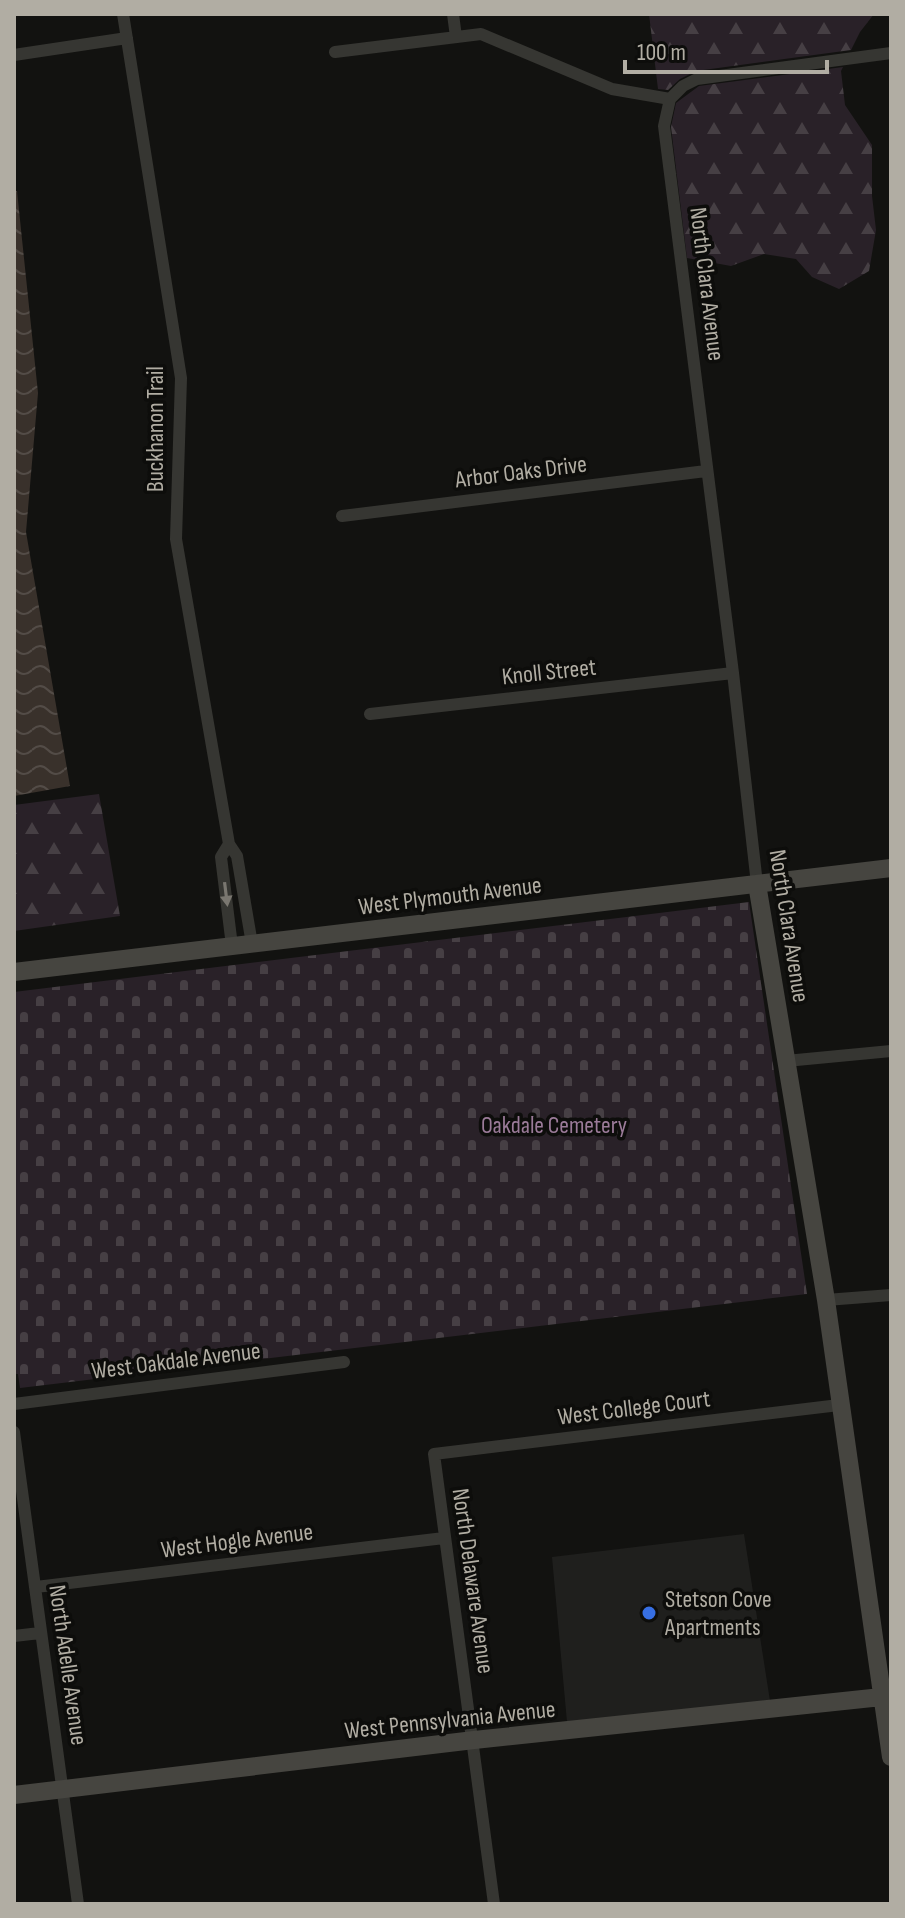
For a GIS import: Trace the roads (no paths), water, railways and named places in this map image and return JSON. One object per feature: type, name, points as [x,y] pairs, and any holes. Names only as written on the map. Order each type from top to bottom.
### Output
[{"type":"street","name":"Buckhanon Trail","points":[[123,14],[181,378],[176,539],[229,844],[237,856],[252,944]]},
{"type":"street","points":[[453,14],[456,37]]},
{"type":"street","points":[[335,52],[481,34],[612,89],[670,99],[683,86],[697,79],[891,53]]},
{"type":"street","points":[[14,55],[127,38]]},
{"type":"street","name":"North Clara Avenue","points":[[670,99],[664,126],[757,884],[826,1300],[839,1405],[886,1696],[891,1757]]},
{"type":"street","name":"Arbor Oaks Drive","points":[[342,516],[706,471]]},
{"type":"street","name":"Knoll Street","points":[[370,714],[733,673]]},
{"type":"street","name":"Buckhanon Trail","points":[[229,844],[221,857],[232,946]]},
{"type":"street","name":"West Plymouth Avenue","points":[[14,972],[891,868]]},
{"type":"street","points":[[786,1061],[891,1051]]},
{"type":"street","points":[[826,1300],[891,1295]]},
{"type":"street","name":"West Oakdale Avenue","points":[[14,1404],[344,1362]]},
{"type":"street","name":"West College Court","points":[[434,1454],[839,1405]]},
{"type":"street","name":"North Adelle Avenue","points":[[14,1432],[17,1482],[36,1587],[78,1904]]},
{"type":"street","name":"North Delaware Avenue","points":[[434,1454],[494,1904]]},
{"type":"street","name":"West Hogle Avenue","points":[[36,1587],[444,1538]]},
{"type":"street","points":[[14,1636],[40,1633]]},
{"type":"street","name":"West Pennsylvania Avenue","points":[[14,1795],[474,1740],[886,1696]]},
{"type":"water","points":[[17,191],[38,393],[26,532],[70,786],[14,796],[14,192]]},
{"type":"place","name":"Stetson Cove Apartments","points":[[649,1613]]},
{"type":"park label","name":"Oakdale Cemetery","points":[[554,1125]]}]
